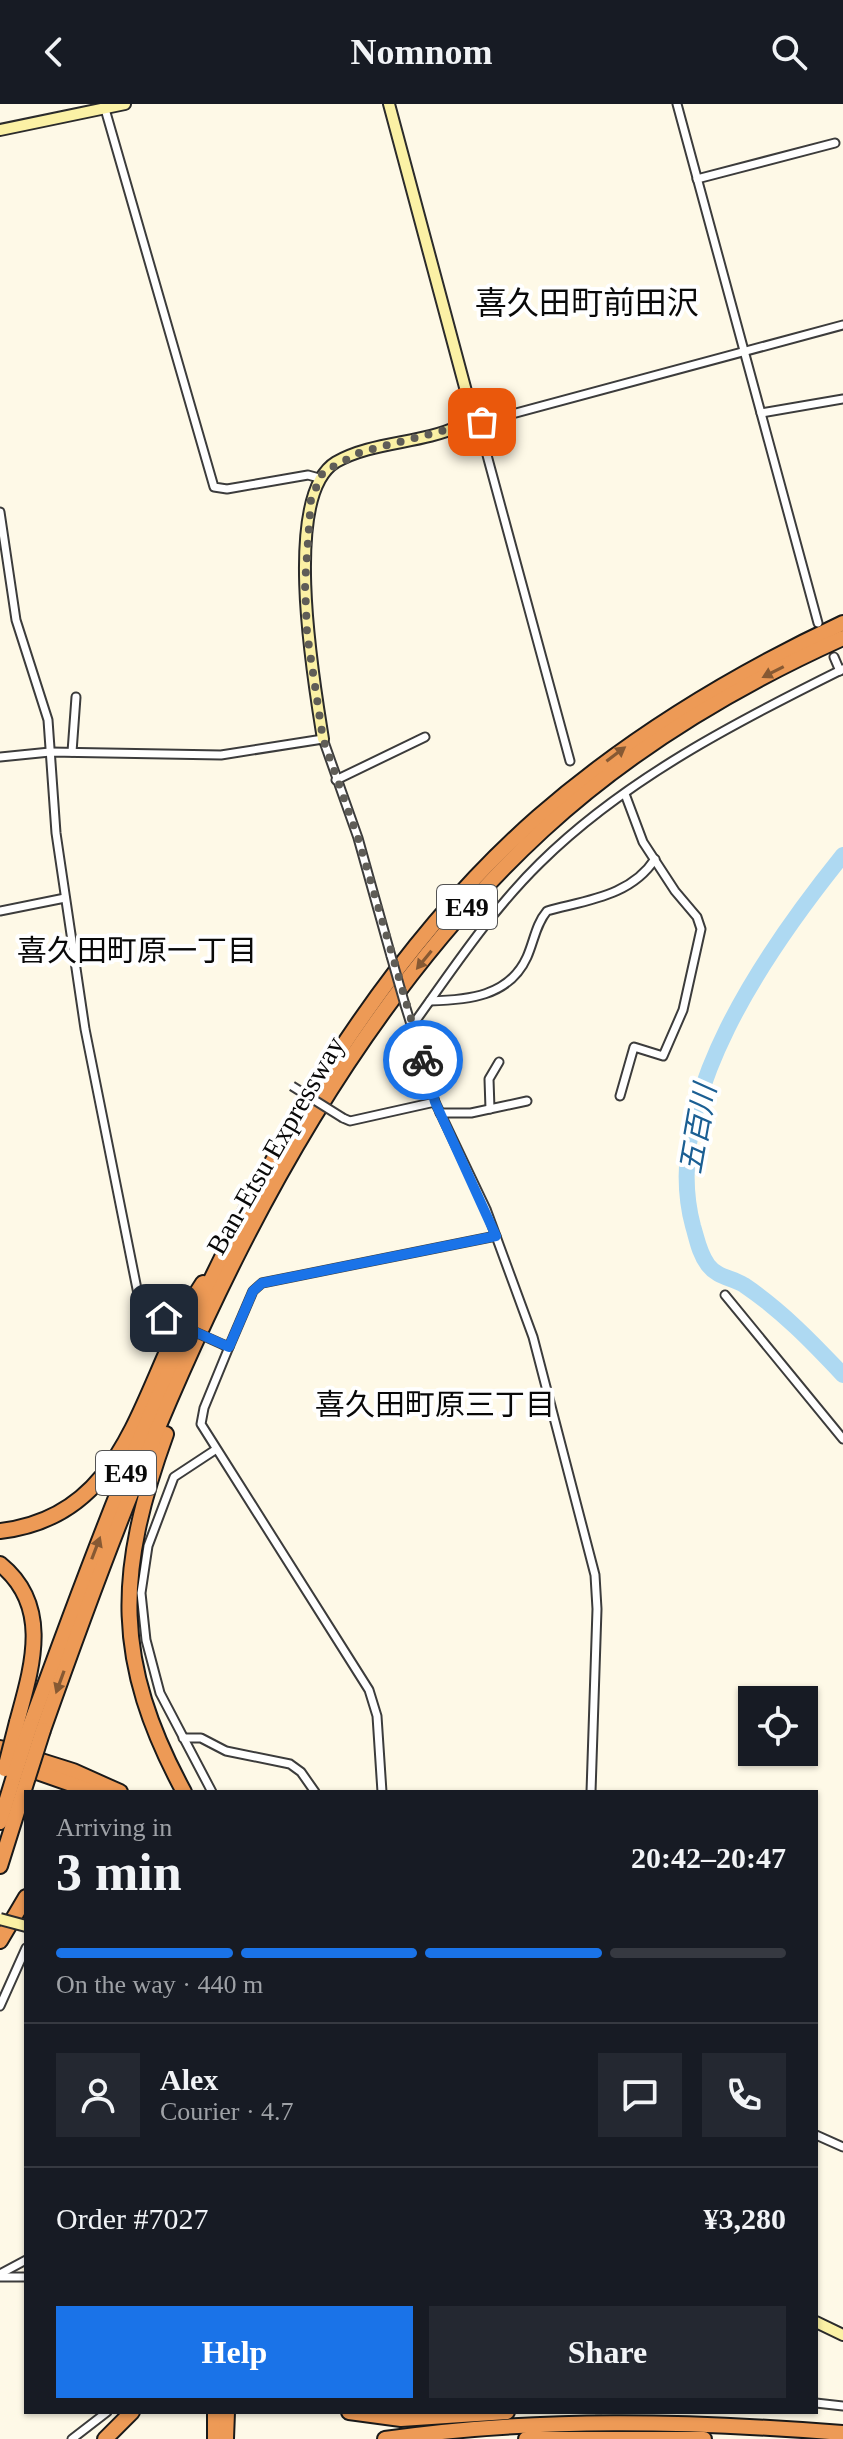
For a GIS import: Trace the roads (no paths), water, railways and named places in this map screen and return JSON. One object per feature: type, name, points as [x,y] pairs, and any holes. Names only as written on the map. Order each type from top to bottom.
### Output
[{"type":"highway","name":"Ban-Etsu Expressway","points":[[30,1726],[117,1493],[178,1351],[299,1117],[349,1038],[405,960],[494,860],[590,774],[665,719],[759,664],[843,623]]},
{"type":"highway","name":"Ban-Etsu Expressway","points":[[0,1822],[12,1770],[30,1726],[218,1300],[289,1161],[351,1060],[408,979],[503,869],[599,783],[672,729],[764,676],[843,638]]},
{"type":"highway","points":[[0,1531],[55,1517],[80,1502],[102,1479],[121,1450],[191,1300],[240,1227]]},
{"type":"highway","points":[[183,1790],[149,1715],[129,1634],[128,1588],[133,1545],[163,1442],[218,1300]]},
{"type":"highway","points":[[0,1564],[19,1583],[34,1621],[35,1649],[30,1726],[0,1790]]},
{"type":"highway","points":[[149,1715],[192,1790]]},
{"type":"highway","points":[[0,1748],[73,1771],[116,1790]]},
{"type":"highway","name":"Ban-Etsu Expressway","points":[[0,1866],[12,1770]]},
{"type":"highway","points":[[12,1770],[76,1784],[89,1790]]},
{"type":"highway","points":[[0,1941],[24,1900]]},
{"type":"highway","points":[[105,2439],[130,2414]]},
{"type":"highway","points":[[226,2439],[227,2414]]},
{"type":"highway","points":[[364,2414],[401,2419],[477,2414]]},
{"type":"highway","points":[[662,2414],[843,2433]]},
{"type":"highway","points":[[385,2439],[579,2422],[677,2422],[843,2433]]},
{"type":"highway","points":[[526,2439],[704,2439]]},
{"type":"street","points":[[0,130],[125,104]]},
{"type":"street","points":[[389,104],[470,406],[467,418],[453,428],[347,457],[319,478],[309,507],[305,605],[323,739],[358,838],[435,1102],[496,1236],[533,1337],[595,1575],[597,1609],[591,1790]]},
{"type":"street","points":[[677,104],[818,623]]},
{"type":"street","points":[[105,109],[214,487],[227,489],[308,475],[319,478]]},
{"type":"street","points":[[697,179],[835,143]]},
{"type":"street","points":[[467,418],[478,422],[843,325]]},
{"type":"street","points":[[761,413],[843,399]]},
{"type":"street","points":[[478,422],[570,761]]},
{"type":"street","points":[[0,512],[16,620],[47,714],[65,898],[85,1029],[141,1309],[227,1346]]},
{"type":"street","points":[[412,1026],[501,905],[540,863],[587,820],[705,743],[842,670],[834,657]]},
{"type":"street","points":[[72,752],[76,697]]},
{"type":"street","points":[[336,780],[425,737]]},
{"type":"street","points":[[0,757],[50,752],[221,755],[323,739]]},
{"type":"street","points":[[620,1096],[634,1047],[663,1056],[683,1010],[688,978],[701,941],[697,917],[639,834],[625,794]]},
{"type":"street","points":[[430,1001],[478,999],[494,992],[522,966],[547,911],[626,889],[646,872],[655,859]]},
{"type":"street","points":[[0,911],[65,898]]},
{"type":"street","points":[[490,1109],[489,1079],[499,1062]]},
{"type":"street","points":[[289,1085],[350,1121],[435,1102]]},
{"type":"street","points":[[440,1113],[490,1109],[527,1101]]},
{"type":"street","points":[[382,1790],[377,1716],[369,1690],[215,1450],[204,1430],[201,1416],[227,1346],[253,1291],[262,1283],[496,1236]]},
{"type":"street","points":[[725,1295],[843,1439]]},
{"type":"street","points":[[211,1790],[152,1670],[142,1613],[142,1569],[155,1522],[174,1477],[215,1450]]},
{"type":"street","points":[[183,1738],[201,1738],[234,1754],[290,1764],[301,1772],[314,1790]]},
{"type":"street","points":[[0,1919],[24,1925]]},
{"type":"street","points":[[0,2006],[22,1965]]},
{"type":"street","points":[[818,2136],[843,2147]]},
{"type":"street","points":[[0,2276],[24,2261]]},
{"type":"street","points":[[0,2276],[24,2277]]},
{"type":"street","points":[[818,2323],[843,2335]]},
{"type":"street","points":[[818,2403],[843,2406]]},
{"type":"street","points":[[72,2439],[104,2414]]},
{"type":"waterway","name":"五百川","points":[[843,855],[784,934],[728,1028],[706,1078],[692,1128],[687,1178],[693,1226],[700,1251],[708,1265],[720,1275],[744,1285],[771,1305],[843,1375]]},
{"type":"tunnel","points":[[595,2439],[599,2414]]},
{"type":"district","name":"喜久田町前田沢","points":[[587,303]]},
{"type":"district","name":"喜久田町原一丁目","points":[[137,951]]},
{"type":"district","name":"喜久田町原三丁目","points":[[435,1405]]}]
